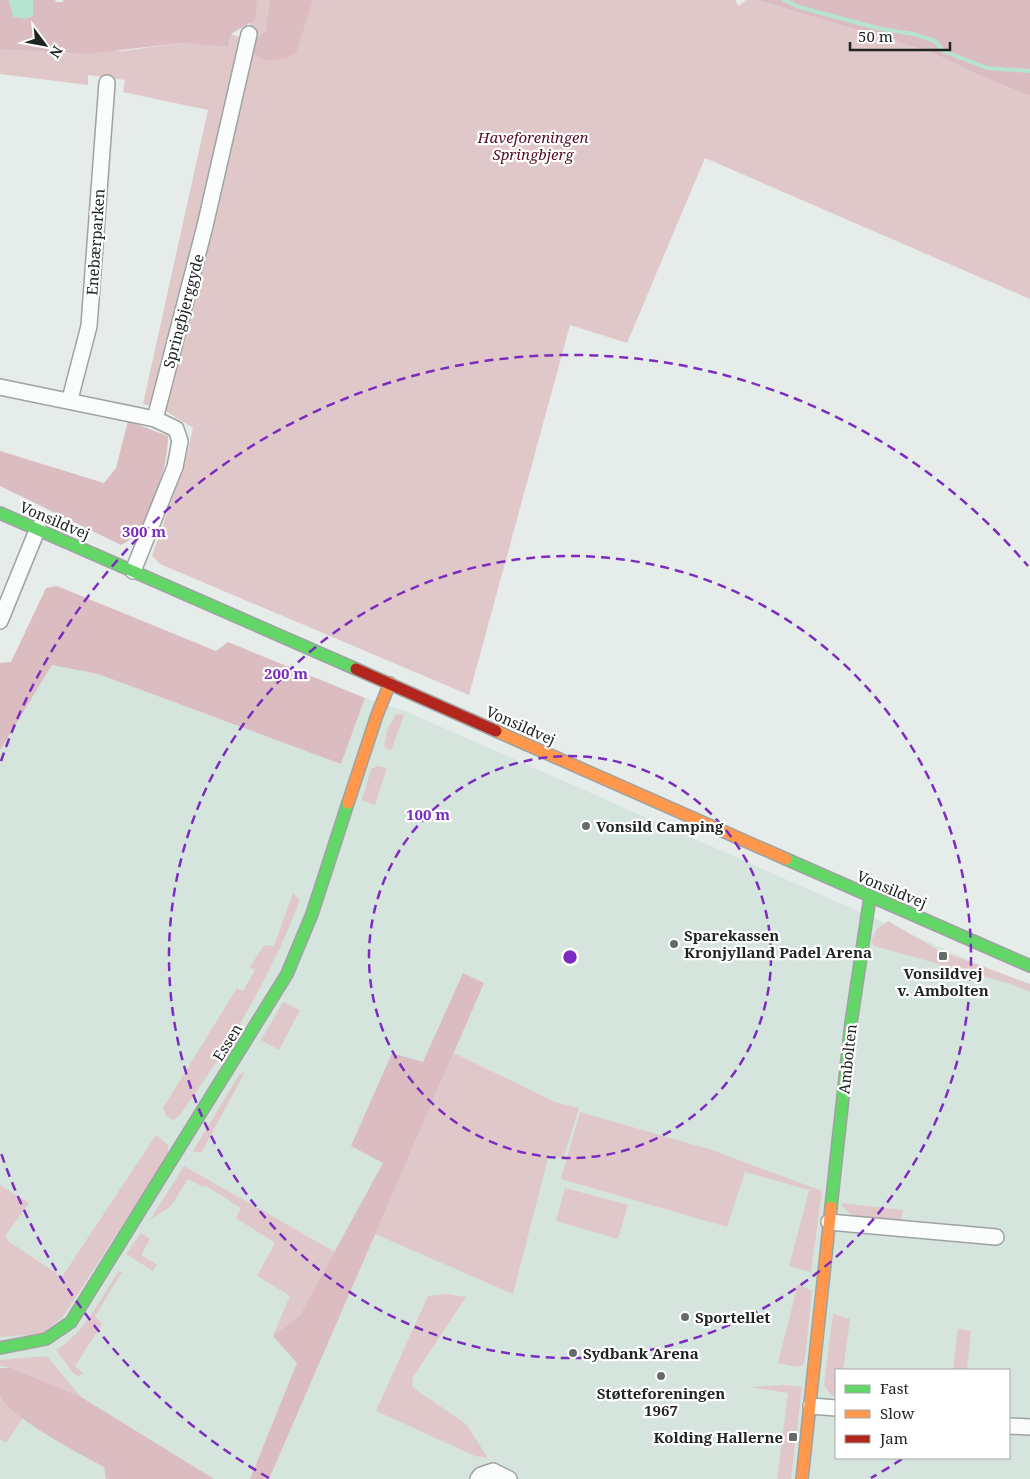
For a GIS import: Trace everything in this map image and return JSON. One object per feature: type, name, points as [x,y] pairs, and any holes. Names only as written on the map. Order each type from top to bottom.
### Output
[{"type":"street","name":"Springbjerggyde","points":[[155,419],[206,226],[249,34]]},
{"type":"street","name":"Enebærparken","points":[[70,400],[89,326],[108,83]]},
{"type":"street","points":[[0,387],[155,419],[176,429],[180,441],[174,467],[133,571]]},
{"type":"street","name":"Vonsildvej","points":[[0,513],[38,528],[1030,966]]},
{"type":"street","points":[[0,621],[38,528]]},
{"type":"street","name":"Essen","points":[[0,1348],[35,1344],[55,1337],[71,1322],[287,974],[312,914],[377,715],[390,683]]},
{"type":"street","name":"Ambolten","points":[[802,1479],[851,1023],[870,896]]},
{"type":"street","points":[[829,1222],[996,1237]]},
{"type":"street","points":[[811,1406],[835,1408]]},
{"type":"street","points":[[1010,1426],[1030,1427]]},
{"type":"street","points":[[478,1479],[481,1475],[493,1470],[509,1479]]},
{"type":"shaded area","points":[[0,0],[55,0],[56,2],[62,2],[64,0],[256,0],[257,2],[255,20],[231,34],[228,47],[180,43],[88,54],[0,49]]},
{"type":"shaded area","points":[[9,0],[33,0],[33,16],[26,19],[13,17]]},
{"type":"shaded area","points":[[270,0],[313,0],[296,53],[286,58],[266,61],[254,54],[255,41],[266,31]]},
{"type":"shaded area","points":[[757,0],[1030,0],[1030,96],[983,77],[931,52]]},
{"type":"shaded area","points":[[128,421],[168,436],[161,481],[149,514],[141,528],[121,545],[0,486],[0,451],[104,483],[116,468]]},
{"type":"shaded area","points":[[57,586],[216,651],[228,642],[365,698],[341,764],[98,674],[52,665],[0,750],[0,663],[11,662],[46,588]]},
{"type":"shaded area","points":[[52,665],[98,674],[341,764],[365,698],[405,711],[1030,987],[1030,1479],[0,1479],[0,750]]},
{"type":"shaded area","points":[[463,973],[484,983],[269,1479],[250,1479],[297,1363],[273,1336],[300,1315],[383,1163],[351,1146],[392,1053],[423,1062]]},
{"type":"shaded area","points":[[0,1368],[12,1368],[81,1397],[214,1479],[106,1479],[104,1467],[30,1424],[6,1404],[0,1395]]},
{"type":"green space","name":"Haveforeningen Springbjerg","points":[[253,0],[735,0],[739,6],[746,0],[757,0],[931,52],[983,77],[1030,96],[1030,299],[705,158],[627,343],[570,325],[469,695],[160,564],[152,556],[185,462],[193,428],[164,410],[143,404],[208,110],[123,92],[125,80],[88,75],[88,85],[0,74],[0,49],[123,51],[180,43],[228,47],[231,34],[243,38],[249,34]]},
{"type":"green space","points":[[396,714],[404,715],[391,751],[384,746],[388,728]]},
{"type":"green space","points":[[377,766],[387,768],[375,805],[362,800],[371,769]]},
{"type":"green space","points":[[293,893],[300,900],[262,984],[215,1064],[180,1115],[173,1120],[166,1116],[163,1108],[237,988],[243,991],[255,970],[250,967],[264,945],[274,946]]},
{"type":"green space","points":[[888,921],[938,950],[1030,984],[1030,992],[1011,984],[874,946],[871,941],[877,929]]},
{"type":"green space","points":[[283,1002],[300,1010],[279,1050],[261,1040]]},
{"type":"green space","points":[[454,1053],[555,1102],[579,1108],[563,1159],[549,1154],[513,1294],[375,1234]]},
{"type":"green space","points":[[245,1072],[201,1153],[193,1151],[239,1075]]},
{"type":"green space","points":[[580,1112],[712,1150],[822,1191],[811,1272],[789,1266],[809,1191],[813,1191],[745,1172],[727,1227],[561,1179]]},
{"type":"green space","points":[[156,1135],[168,1145],[168,1155],[62,1318],[41,1334],[0,1337],[0,1185],[29,1203],[5,1236],[8,1241],[62,1277]]},
{"type":"green space","points":[[184,1166],[335,1252],[300,1315],[273,1336],[290,1296],[257,1276],[275,1243],[236,1218],[241,1208],[206,1186],[203,1187],[188,1179],[171,1206],[150,1220]]},
{"type":"green space","points":[[565,1188],[628,1205],[618,1239],[556,1221]]},
{"type":"green space","points":[[841,1203],[903,1210],[901,1221],[859,1217],[846,1210]]},
{"type":"green space","points":[[141,1233],[150,1239],[141,1255],[157,1265],[153,1271],[126,1254]]},
{"type":"green space","points":[[119,1271],[122,1272],[95,1316],[102,1324],[75,1366],[83,1373],[79,1376],[74,1374],[56,1350],[84,1325]]},
{"type":"green space","points":[[798,1284],[812,1291],[805,1358],[803,1365],[796,1367],[778,1363]]},
{"type":"green space","points":[[446,1294],[466,1297],[413,1377],[412,1387],[466,1424],[488,1458],[475,1456],[376,1411],[428,1296]]},
{"type":"green space","points":[[833,1314],[850,1319],[843,1369],[835,1369],[835,1396],[831,1395],[824,1385]]},
{"type":"green space","points":[[958,1329],[971,1331],[967,1369],[953,1369]]},
{"type":"green space","points":[[47,1356],[81,1397],[12,1368],[0,1366],[0,1360]]},
{"type":"green space","points":[[786,1385],[802,1387],[791,1479],[777,1479],[788,1393],[749,1387]]},
{"type":"green space","points":[[0,1396],[6,1404],[23,1417],[6,1443],[0,1439]]},
{"type":"waterway","points":[[784,0],[799,7],[935,41],[943,51],[987,68],[1030,71]]},
{"type":"traffic: fast","points":[[0,513],[356,669]]},
{"type":"traffic: fast","points":[[0,1348],[46,1339],[71,1322],[287,974],[312,914],[348,803]]},
{"type":"traffic: fast","points":[[786,859],[1030,966]]},
{"type":"traffic: fast","points":[[831,1207],[851,1023],[870,897]]},
{"type":"traffic: slow","points":[[348,803],[377,715],[390,683]]},
{"type":"traffic: slow","points":[[496,731],[786,859]]},
{"type":"traffic: slow","points":[[802,1479],[831,1207]]},
{"type":"traffic: jam","points":[[356,669],[496,731]]},
{"type":"place","name":"Vonsild Camping","points":[[586,826]]},
{"type":"place","name":"Sparekassen Kronjylland Padel Arena","points":[[674,944]]},
{"type":"place","name":"Vonsildvej v. Ambolten","points":[[943,956]]},
{"type":"place","name":"Sportellet","points":[[685,1317]]},
{"type":"place","name":"Sydbank Arena","points":[[573,1353]]},
{"type":"place","name":"Støtteforeningen 1967","points":[[661,1376]]},
{"type":"place","name":"Kolding Hallerne","points":[[793,1437]]}]
